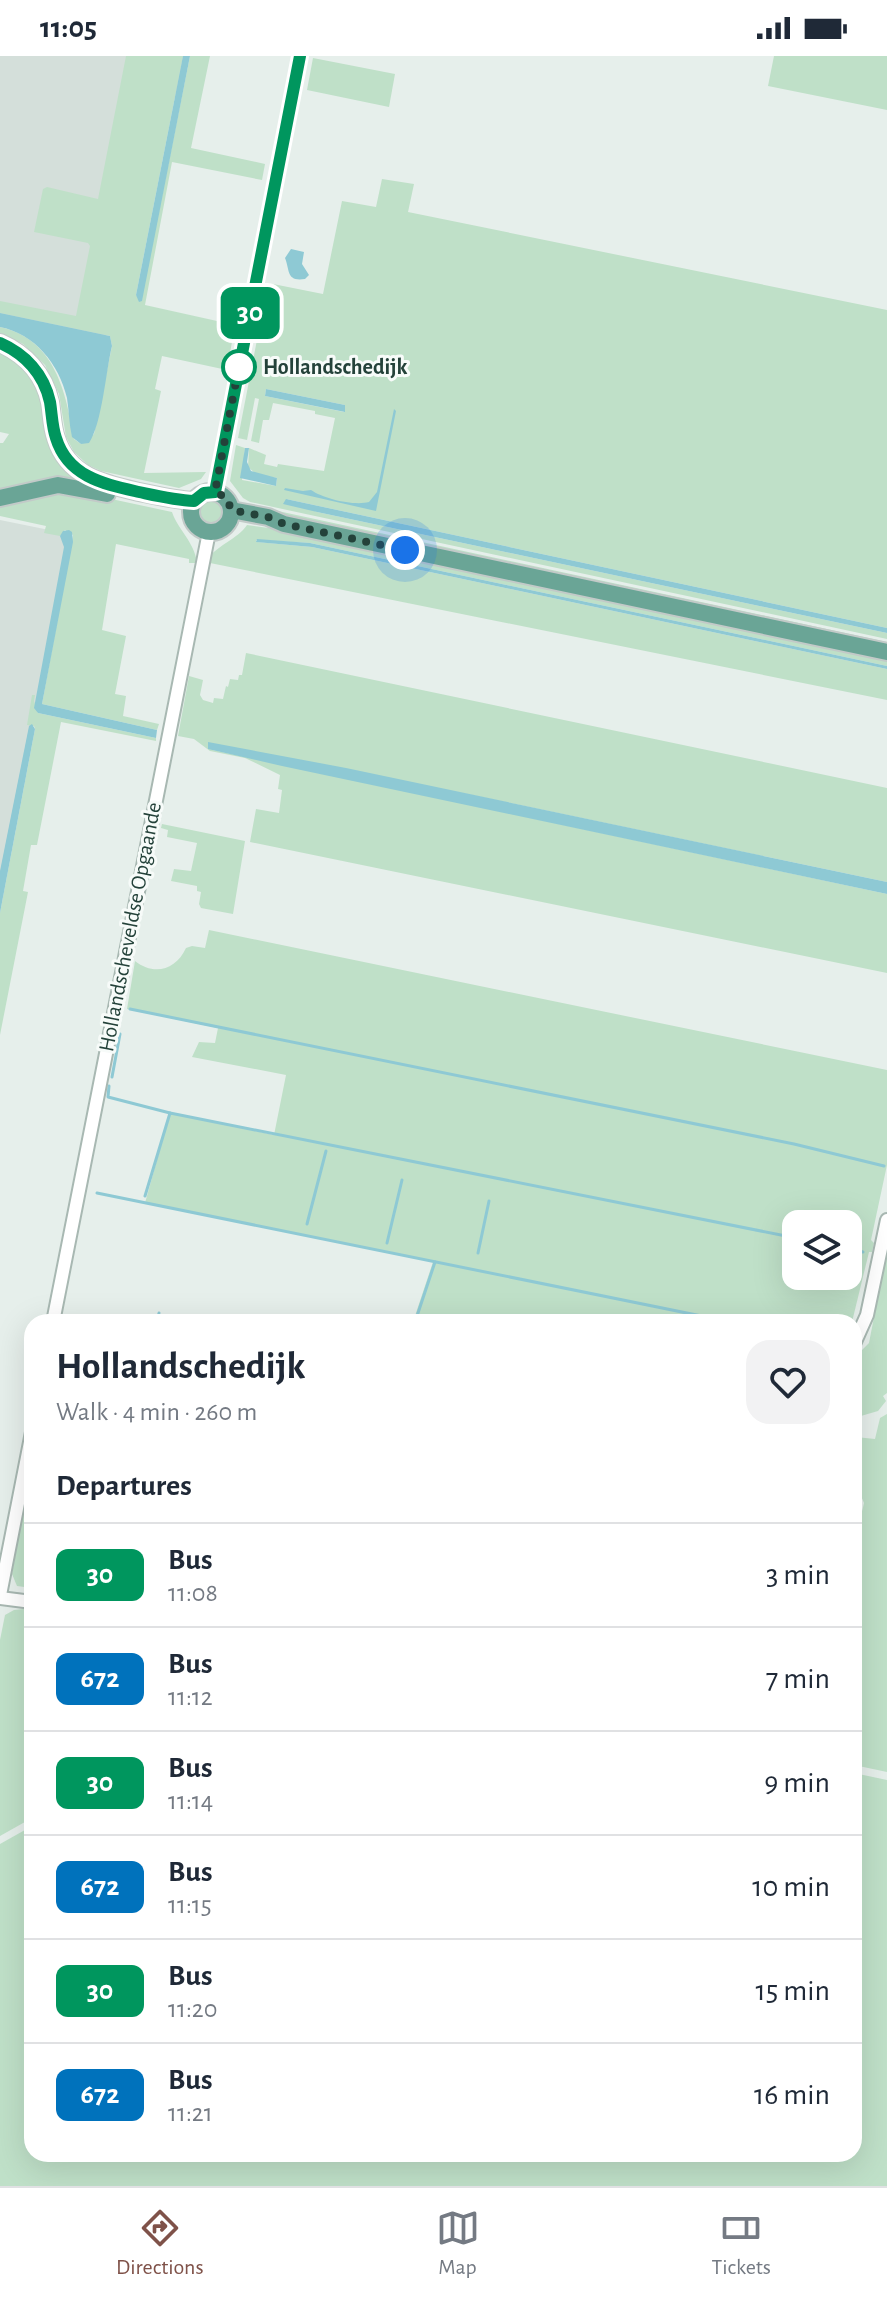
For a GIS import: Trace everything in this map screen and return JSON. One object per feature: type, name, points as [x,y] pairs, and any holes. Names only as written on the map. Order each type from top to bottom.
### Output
[{"type":"main road","points":[[0,343],[26,359],[40,376],[50,403],[55,438],[65,457],[79,471],[108,485],[179,500],[192,507]]},
{"type":"main road","points":[[0,498],[45,486],[69,485],[192,507]]},
{"type":"main road","points":[[215,492],[227,498],[230,516],[220,531],[209,532],[194,524],[192,507],[204,493],[215,492]]},
{"type":"main road","points":[[230,516],[284,524],[887,652]]},
{"type":"street","points":[[215,492],[300,56]]},
{"type":"street","name":"Hollandscheveldse Opgaande","points":[[55,1314],[209,532]]},
{"type":"street","points":[[862,1326],[887,1220]]},
{"type":"street","points":[[24,1473],[0,1596],[24,1600]]},
{"type":"shaded area","points":[[0,56],[187,56],[102,342],[0,320]]},
{"type":"shaded area","points":[[0,520],[69,534],[0,894]]},
{"type":"green space","points":[[126,56],[183,56],[136,295],[141,301],[190,56],[210,56],[191,148],[265,164],[262,180],[172,162],[145,305],[235,325],[227,370],[162,356],[155,389],[161,391],[144,473],[206,472],[201,479],[179,488],[101,471],[88,465],[74,452],[66,437],[59,394],[45,365],[23,344],[0,333],[0,327],[19,333],[34,343],[55,370],[62,386],[74,439],[81,444],[94,434],[112,346],[110,336],[0,313],[0,301],[76,316],[90,246],[88,243],[34,232],[43,189],[47,187],[98,199]]},
{"type":"green space","points":[[774,56],[887,56],[887,110],[768,86]]},
{"type":"green space","points":[[313,58],[395,74],[389,107],[307,90]]},
{"type":"green space","points":[[382,179],[414,184],[408,212],[887,310],[887,628],[286,499],[317,512],[887,633],[887,639],[250,502],[243,498],[230,481],[236,445],[245,448],[242,480],[276,486],[277,478],[256,474],[248,467],[249,448],[266,455],[264,464],[324,471],[335,418],[273,403],[269,420],[263,420],[259,443],[251,441],[259,399],[255,398],[247,440],[238,438],[268,283],[323,294],[342,201],[376,207]],"holes":[[[266,389],[345,405],[344,412],[265,396]]]},
{"type":"green space","points":[[0,347],[37,378],[50,430],[92,483],[0,495],[0,443],[9,434],[0,432]]},
{"type":"green space","points":[[41,491],[102,497],[172,512],[193,549],[197,563],[116,544],[102,630],[126,636],[115,694],[126,696],[123,716],[159,724],[157,730],[42,704],[73,535],[65,530],[60,536],[44,533],[46,526],[0,516],[0,501]]},
{"type":"green space","points":[[211,499],[220,503],[224,512],[220,521],[211,525],[202,521],[198,512],[202,503]]},
{"type":"green space","points":[[250,505],[887,642],[887,647],[288,519]]},
{"type":"green space","points":[[247,525],[298,532],[887,656],[887,666],[310,543],[256,540],[312,547],[887,669],[887,700],[205,562]]},
{"type":"green space","points":[[246,653],[887,788],[887,882],[467,794],[208,749],[887,894],[887,973],[250,842],[256,809],[279,813],[280,775],[245,758],[210,751],[194,739],[178,736],[189,676],[203,680],[200,695],[203,700],[213,703],[214,698],[223,699],[230,679],[238,680],[242,675]]},
{"type":"green space","points":[[32,695],[35,695],[38,713],[156,738],[156,741],[61,722],[37,845],[31,845],[23,891],[28,892],[0,1035],[0,913],[35,729],[27,725]]},
{"type":"green space","points":[[162,824],[245,841],[233,914],[201,908],[201,892],[197,891],[197,886],[171,881],[174,869],[191,871],[197,843],[167,837],[168,830],[161,828]]},
{"type":"green space","points":[[209,930],[887,1070],[887,1165],[871,1240],[874,1243],[862,1281],[862,1210],[782,1210],[782,1290],[860,1290],[854,1314],[416,1314],[433,1262],[145,1203],[170,1113],[274,1135],[286,1075],[192,1057],[199,1042],[215,1043],[218,1028],[127,1009],[135,961],[150,968],[164,968],[176,961],[186,948],[205,948]]},
{"type":"green space","points":[[887,1250],[887,1393],[883,1396],[886,1401],[878,1411],[862,1416],[862,1350],[869,1343]]},
{"type":"green space","points":[[887,1414],[887,1772],[862,1767],[862,1438],[875,1439],[880,1418]]},
{"type":"green space","points":[[24,1508],[24,1587],[17,1586],[12,1574]]},
{"type":"green space","points":[[24,1609],[24,1822],[0,1836],[0,1640],[5,1615]]},
{"type":"green space","points":[[862,1775],[887,1780],[887,2186],[0,2186],[0,1844],[24,1830],[24,2162],[862,2162]]},
{"type":"water","points":[[183,56],[190,56],[142,301],[139,302],[136,295]]},
{"type":"water","points":[[291,249],[304,252],[302,264],[309,275],[305,279],[295,279],[290,274],[285,258]]},
{"type":"water","points":[[0,313],[110,336],[112,346],[100,410],[89,443],[81,444],[72,437],[67,398],[52,362],[24,336],[0,327]]},
{"type":"water","points":[[266,389],[345,405],[345,412],[265,396]]},
{"type":"water","points":[[394,409],[376,511],[284,490],[311,490],[339,501],[369,502],[377,492]]},
{"type":"water","points":[[245,448],[249,448],[247,462],[251,471],[277,478],[276,486],[240,478]]},
{"type":"water","points":[[286,499],[887,628],[887,633],[317,512],[283,504]]},
{"type":"water","points":[[69,530],[73,542],[42,704],[157,730],[156,738],[38,713],[34,708],[64,547],[60,536],[63,531]]},
{"type":"water","points":[[257,539],[310,543],[887,666],[887,669],[312,547],[256,542]]},
{"type":"water","points":[[32,724],[35,729],[0,913],[0,871],[29,726]]},
{"type":"water","points":[[208,742],[346,768],[887,882],[887,894],[282,766],[208,749]]},
{"type":"waterway","points":[[130,1009],[794,1144],[884,1166]]},
{"type":"waterway","points":[[112,1077],[120,1034]]},
{"type":"waterway","points":[[109,1086],[108,1097],[170,1113]]},
{"type":"waterway","points":[[145,1196],[170,1113],[782,1235]]},
{"type":"waterway","points":[[307,1224],[326,1151]]},
{"type":"waterway","points":[[387,1243],[402,1180]]},
{"type":"waterway","points":[[97,1193],[692,1314]]},
{"type":"waterway","points":[[478,1253],[489,1201]]},
{"type":"waterway","points":[[418,1314],[435,1262]]},
{"type":"bus line","name":"30","points":[[0,343],[26,359],[40,376],[50,403],[55,438],[65,457],[86,476],[101,483],[179,500],[194,501],[199,495],[215,492],[300,56]]},
{"type":"place","name":"Hollandschedijk","points":[[239,367]]},
{"type":"route","points":[[239,367],[241,355],[215,492],[227,498],[231,510],[405,550]]}]
